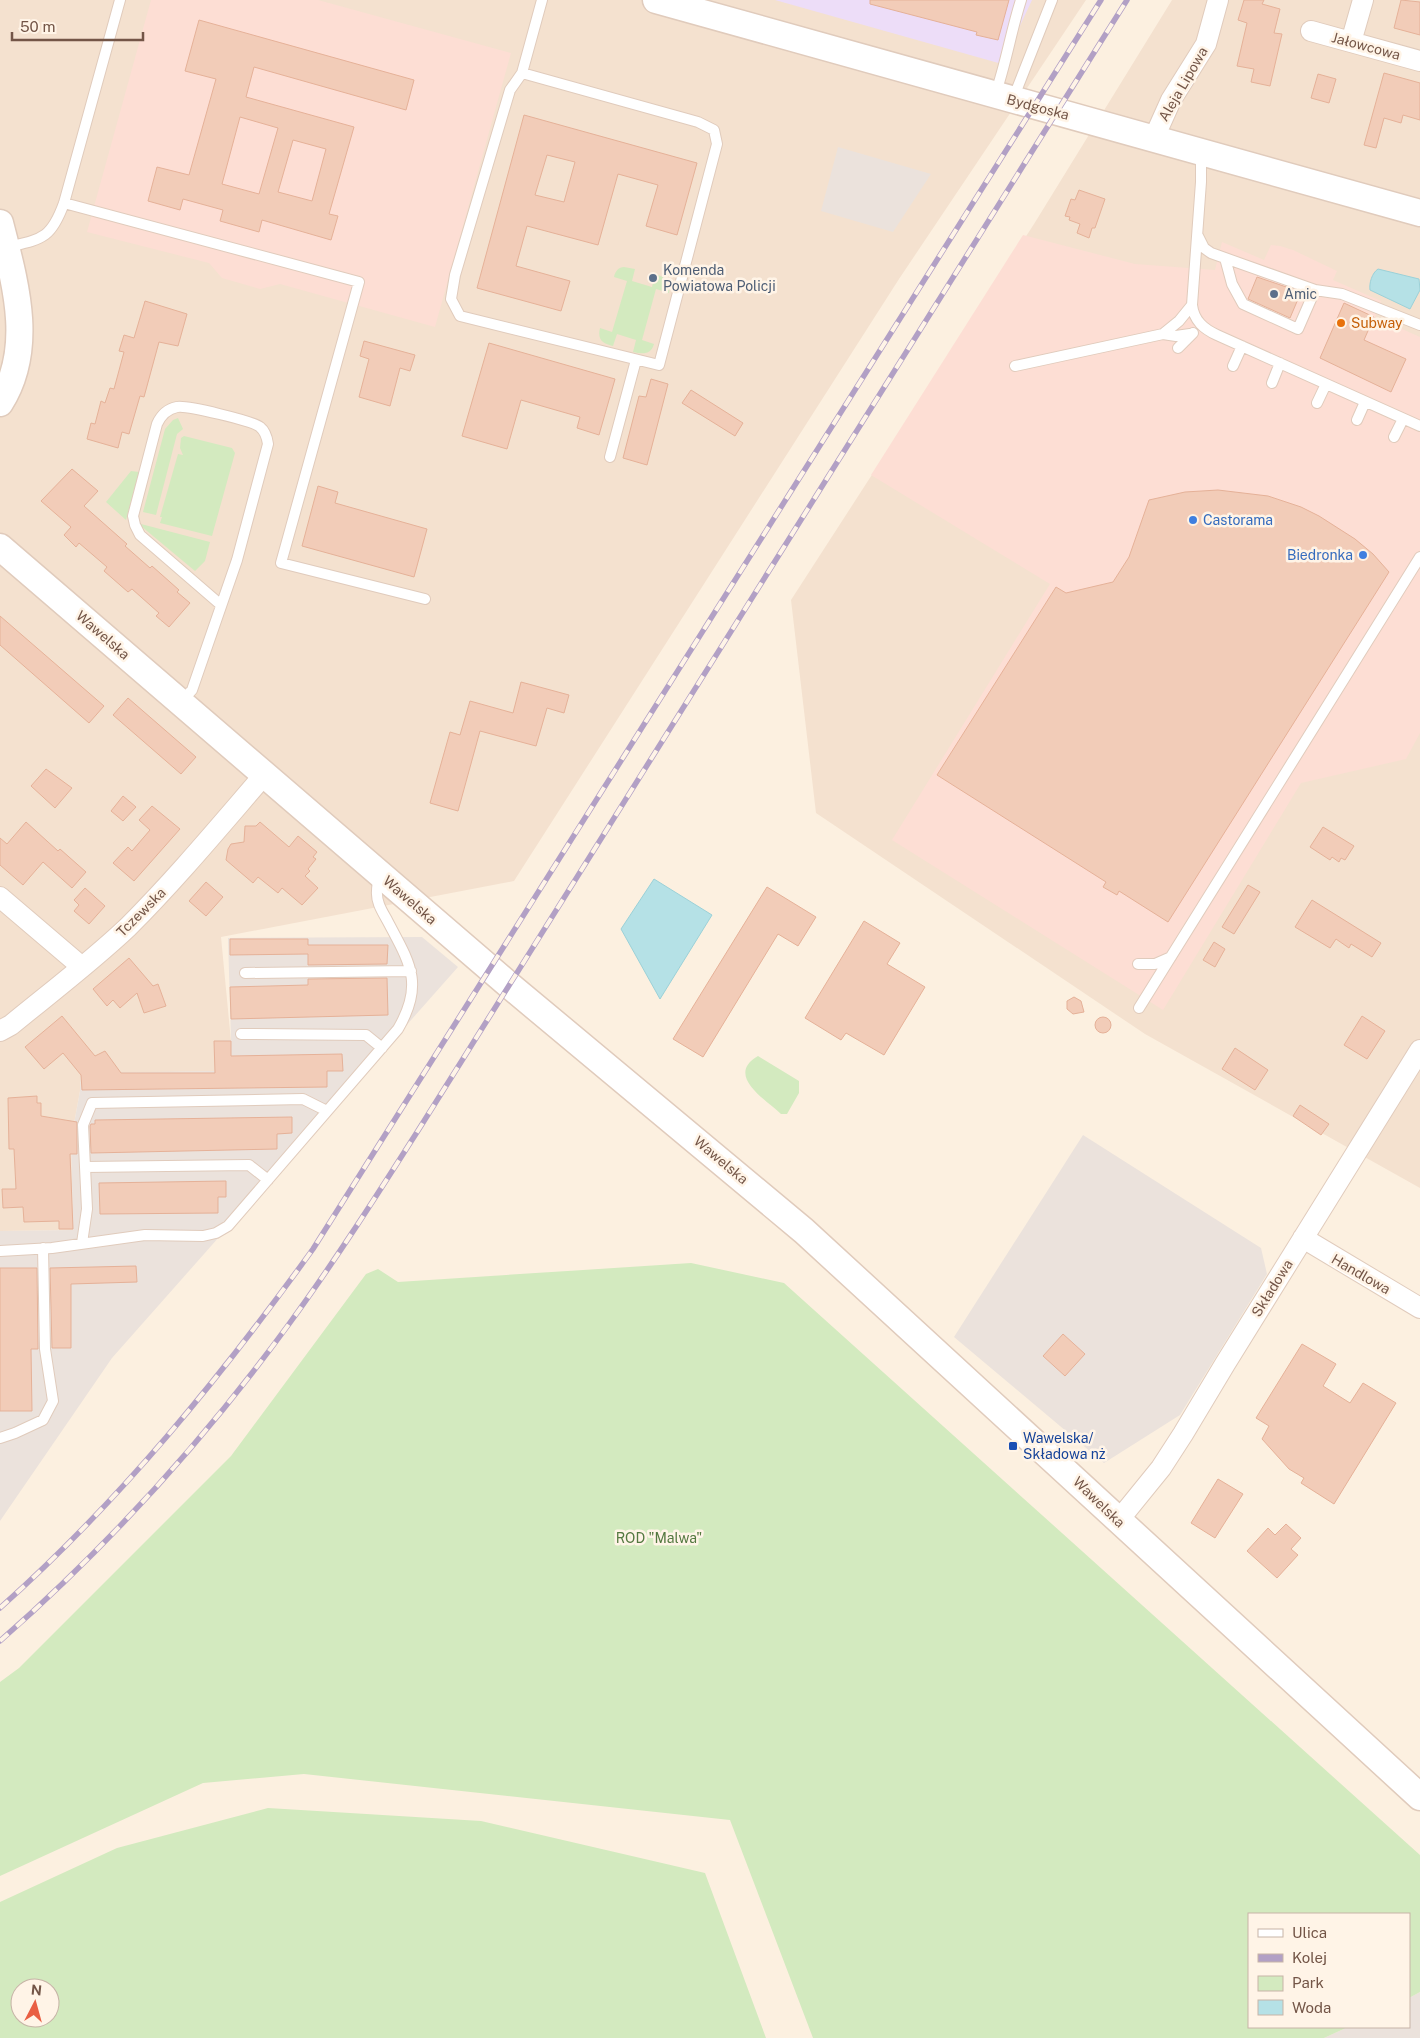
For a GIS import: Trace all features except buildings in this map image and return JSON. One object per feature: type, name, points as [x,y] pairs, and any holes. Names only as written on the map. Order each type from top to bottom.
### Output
[{"type":"street","name":"Bydgoska","points":[[656,0],[1420,213]]},
{"type":"street","name":"Aleja Lipowa","points":[[1154,138],[1171,100],[1206,44],[1218,0]]},
{"type":"street","points":[[1351,42],[1362,0]]},
{"type":"street","name":"Jałowcowa","points":[[1311,32],[1420,61]]},
{"type":"street","points":[[0,404],[11,382],[16,362],[20,328],[18,305],[3,235]]},
{"type":"street","name":"Wawelska","points":[[0,546],[503,980],[804,1231],[1420,1797]]},
{"type":"street","name":"Tczewska","points":[[0,1031],[11,1025],[127,928],[264,774]]},
{"type":"street","points":[[0,897],[82,967]]},
{"type":"street","name":"Składowa","points":[[1118,1521],[1162,1468],[1420,1050]]},
{"type":"street","name":"Handlowa","points":[[1303,1238],[1420,1308]]},
{"type":"lane","points":[[3,235],[33,241],[47,234],[57,219],[64,203],[120,0]]},
{"type":"lane","points":[[522,73],[698,122],[714,130],[717,144],[659,365],[460,316],[451,299],[455,276],[510,90],[522,73],[542,0]]},
{"type":"lane","points":[[1004,97],[1003,73],[1012,26],[1021,0]]},
{"type":"lane","points":[[1004,97],[1052,0]]},
{"type":"lane","points":[[1201,152],[1201,182],[1192,305],[1194,316],[1206,330],[1420,426]]},
{"type":"lane","points":[[64,203],[359,282],[281,563],[426,599]]},
{"type":"lane","points":[[1197,232],[1204,248],[1211,253],[1315,290],[1342,294],[1420,325]]},
{"type":"lane","points":[[1195,268],[1196,261],[1203,255],[1211,253]]},
{"type":"lane","points":[[1225,258],[1232,284],[1244,304],[1298,329],[1315,290]]},
{"type":"lane","points":[[1163,334],[1179,322],[1192,305]]},
{"type":"lane","points":[[1014,366],[1163,334],[1176,336],[1206,330]]},
{"type":"lane","points":[[1178,348],[1190,334]]},
{"type":"lane","points":[[1233,366],[1242,346]]},
{"type":"lane","points":[[610,457],[636,360]]},
{"type":"lane","points":[[1272,383],[1280,363]]},
{"type":"lane","points":[[1318,403],[1326,384]]},
{"type":"lane","points":[[1357,420],[1365,402]]},
{"type":"lane","points":[[181,702],[192,690],[237,560],[267,449],[266,436],[256,424],[190,407],[175,407],[164,413],[157,424],[133,516],[134,522],[140,535],[221,605]]},
{"type":"lane","points":[[1394,437],[1403,419]]},
{"type":"lane","points":[[1139,1008],[1420,556]]},
{"type":"lane","points":[[0,1251],[43,1248],[145,1235],[203,1236],[216,1233],[228,1226],[382,1048],[398,1029],[407,1014],[412,999],[411,971],[408,958],[380,908],[376,890],[380,874]]},
{"type":"lane","points":[[1138,964],[1155,964],[1171,957]]},
{"type":"lane","points":[[246,973],[411,971]]},
{"type":"lane","points":[[241,1034],[366,1035],[382,1048]]},
{"type":"lane","points":[[82,1243],[87,1209],[83,1125],[92,1103],[303,1099],[327,1111]]},
{"type":"lane","points":[[85,1167],[249,1165],[268,1180]]},
{"type":"lane","points":[[0,1438],[15,1434],[43,1420],[53,1401],[45,1349],[43,1248]]},
{"type":"shaded area","points":[[0,0],[1086,0],[899,279],[514,881],[221,937],[231,1041],[215,1071],[81,1074],[80,1091],[71,1140],[73,1230],[0,1231]]},
{"type":"shaded area","points":[[151,0],[318,0],[511,53],[435,327],[280,284],[260,289],[222,278],[209,263],[87,232]]},
{"type":"shaded area","points":[[775,0],[1032,0],[1002,64]]},
{"type":"shaded area","points":[[1172,0],[1420,0],[1420,1188],[1145,1034],[816,813],[791,600],[1034,224]]},
{"type":"shaded area","points":[[838,147],[931,174],[893,232],[821,211]]},
{"type":"shaded area","points":[[1023,235],[1135,264],[1215,270],[1222,242],[1264,260],[1271,245],[1280,246],[1293,250],[1337,271],[1333,280],[1381,301],[1375,317],[1420,337],[1420,733],[1406,759],[1301,783],[1163,1010],[892,840],[1050,584],[871,475]]},
{"type":"shaded area","points":[[422,937],[458,967],[112,1358],[0,1521],[0,1231],[73,1230],[71,1140],[80,1091],[81,1073],[215,1071],[214,1041],[231,1040],[228,938]]},
{"type":"shaded area","points":[[1083,1135],[1261,1248],[1267,1274],[1180,1415],[1104,1463],[954,1337]]},
{"type":"shaded area","points":[[1420,1992],[1420,2038],[1324,2038],[1346,2028],[1410,2028],[1410,1997]]},
{"type":"green space","points":[[620,268],[635,269],[632,281],[652,287],[655,274],[664,278],[669,285],[669,293],[656,289],[642,340],[654,344],[653,348],[646,353],[633,352],[636,340],[617,334],[613,346],[604,343],[599,336],[600,328],[612,332],[627,281],[614,277]]},
{"type":"green space","points":[[178,418],[183,429],[177,434],[156,515],[143,512],[165,429],[173,420]]},
{"type":"green space","points":[[184,436],[232,448],[235,453],[212,536],[160,523],[162,517],[160,517],[178,454],[183,455],[180,448],[181,438]]},
{"type":"green space","points":[[131,471],[139,472],[126,520],[106,502]]},
{"type":"green space","points":[[141,524],[210,542],[205,561],[195,571],[141,526]]},
{"type":"green space","points":[[758,1056],[799,1081],[799,1093],[787,1114],[781,1114],[758,1094],[747,1079],[745,1071],[749,1063]]},
{"type":"green space","name":"ROD \"Malwa\"","points":[[691,1263],[784,1283],[1420,1855],[1420,1992],[1410,1997],[1410,1913],[1248,1913],[1248,2028],[1346,2028],[1324,2038],[813,2038],[730,1820],[304,1774],[203,1783],[0,1876],[0,1682],[19,1668],[231,1456],[366,1274],[378,1269],[398,1282]]},
{"type":"green space","points":[[268,1808],[481,1821],[705,1873],[766,2038],[0,2038],[0,1902],[117,1848]]},
{"type":"water","points":[[1378,269],[1419,279],[1420,290],[1410,309],[1370,290],[1371,278]]},
{"type":"water","points":[[654,879],[712,915],[660,999],[621,929]]},
{"type":"railway","points":[[0,1608],[86,1525],[167,1437],[242,1344],[313,1249],[1101,0]]},
{"type":"railway","points":[[0,1641],[40,1605],[116,1530],[189,1450],[257,1367],[323,1276],[419,1129],[1127,0]]},
{"type":"place","name":"Komenda Powiatowa Policji","points":[[653,278]]},
{"type":"place","name":"Amic","points":[[1274,294]]},
{"type":"place","name":"Subway","points":[[1341,323]]},
{"type":"place","name":"Castorama","points":[[1193,520]]},
{"type":"place","name":"Biedronka","points":[[1363,555]]},
{"type":"place","name":"Wawelska/ Składowa nż","points":[[1013,1446]]}]
